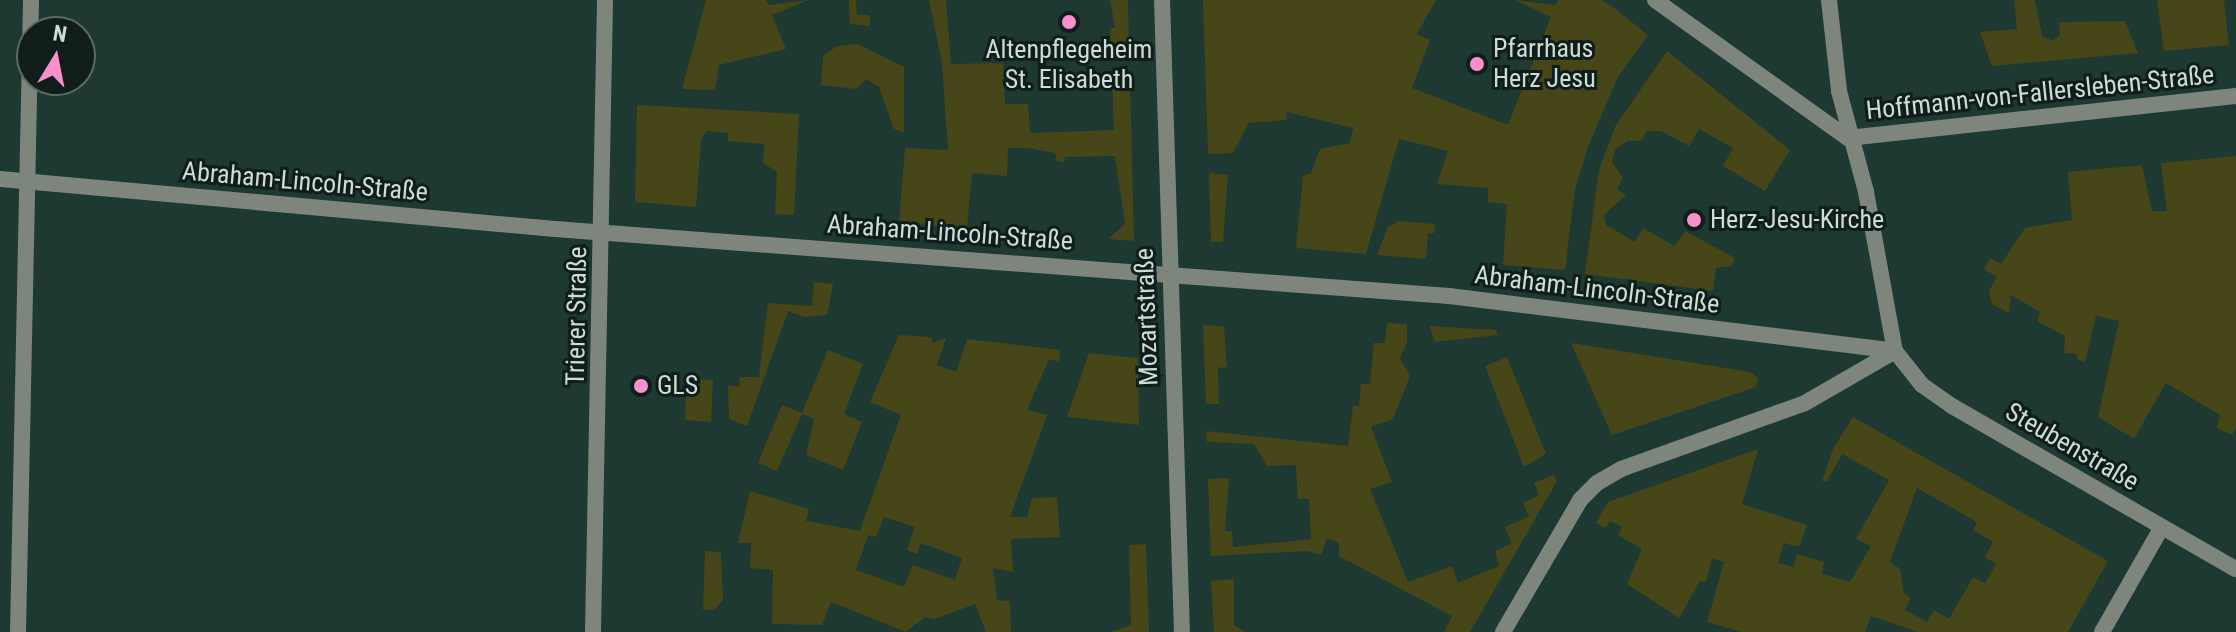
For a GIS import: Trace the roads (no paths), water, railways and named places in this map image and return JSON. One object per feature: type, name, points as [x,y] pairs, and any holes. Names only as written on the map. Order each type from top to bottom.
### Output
[{"type":"street","points":[[18,632],[31,0]]},
{"type":"street","name":"Trierer Straße","points":[[593,632],[603,232],[605,0]]},
{"type":"street","name":"Mozartstraße","points":[[1162,0],[1182,632]]},
{"type":"street","points":[[1655,0],[1848,138]]},
{"type":"street","points":[[1503,632],[1580,500],[1597,483],[1621,469],[1805,403],[1895,351],[1884,312],[1866,192],[1848,138],[1829,0]]},
{"type":"street","name":"Hoffmann-von-Fallersleben-Straße","points":[[1848,138],[2236,96]]},
{"type":"street","name":"Abraham-Lincoln-Straße","points":[[0,179],[603,232],[1532,304],[1895,351]]},
{"type":"street","name":"Steubenstraße","points":[[1895,351],[1922,385],[1952,406],[2236,569]]},
{"type":"street","points":[[2102,632],[2162,527]]},
{"type":"place","name":"Altenpflegeheim St. Elisabeth","points":[[1069,22]]},
{"type":"place","name":"Pfarrhaus Herz Jesu","points":[[1477,64]]},
{"type":"place","name":"Herz-Jesu-Kirche","points":[[1694,220]]},
{"type":"place","name":"GLS","points":[[641,386]]}]
